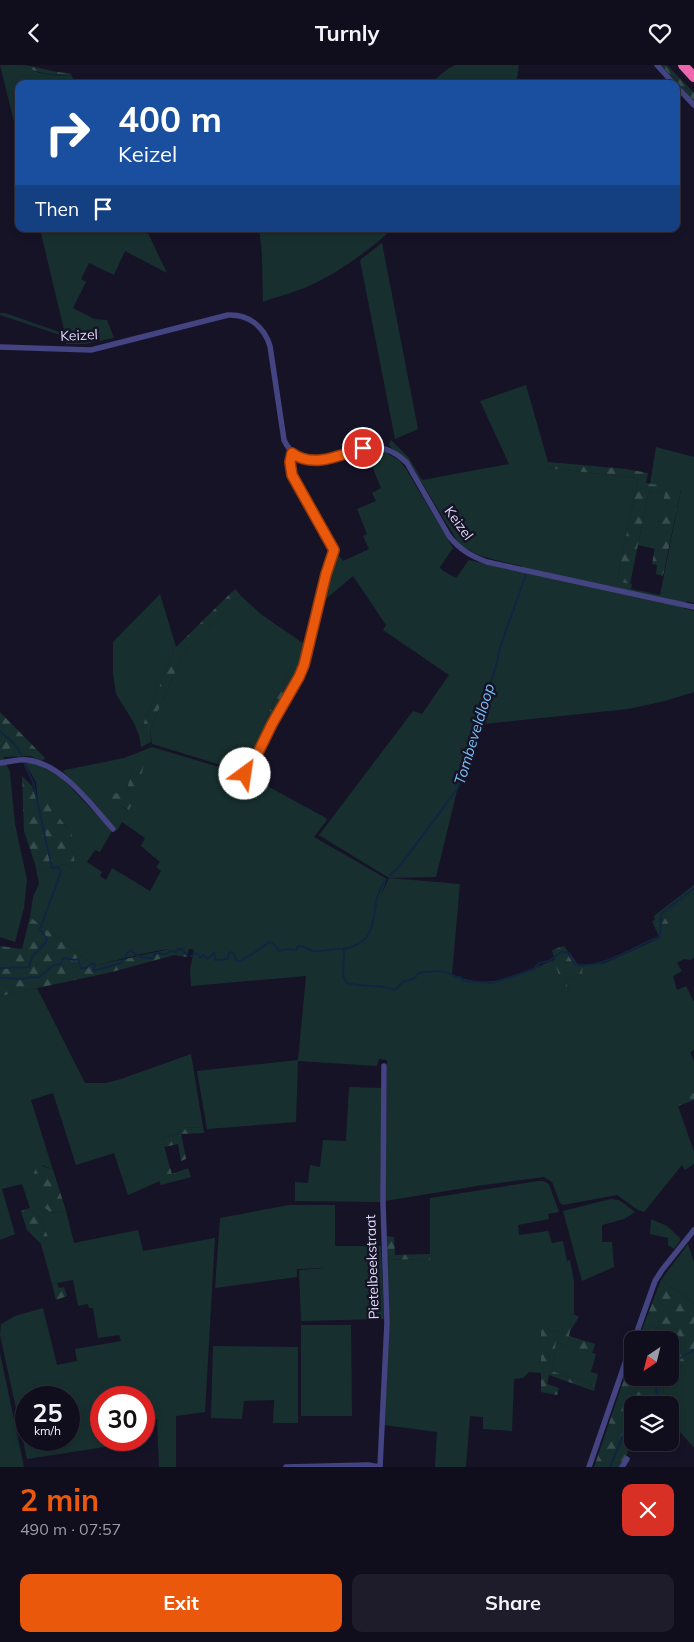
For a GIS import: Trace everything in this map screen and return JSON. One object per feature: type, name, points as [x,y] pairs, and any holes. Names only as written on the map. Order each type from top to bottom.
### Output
[{"type":"highway","points":[[683,65],[694,77]]},
{"type":"street","points":[[657,65],[670,80]]},
{"type":"street","points":[[680,90],[694,105]]},
{"type":"street","name":"Keizel","points":[[0,347],[91,350],[228,315],[236,315],[257,325],[266,333],[270,345],[284,440],[287,448],[292,453],[305,460],[316,461],[371,447],[379,447],[390,451],[407,463],[449,536],[468,555],[487,562],[694,607]]},
{"type":"street","name":"Keizel","points":[[240,773],[245,774],[249,771],[272,724],[299,677],[304,665],[326,574],[334,550],[292,475],[290,462],[292,453]]},
{"type":"street","points":[[0,763],[25,759],[38,762],[56,770],[113,829]]},
{"type":"street","name":"Pietelbeekstraat","points":[[286,1467],[368,1465],[380,1467],[386,1323],[383,1203],[384,1066]]},
{"type":"street","points":[[637,1331],[655,1281],[694,1231]]},
{"type":"street","points":[[590,1467],[624,1368]]},
{"type":"street","points":[[622,1467],[627,1459]]},
{"type":"green space","points":[[0,65],[18,65],[40,73],[72,76],[74,80],[15,80],[15,126]]},
{"type":"green space","points":[[18,65],[70,73],[72,76],[44,73]]},
{"type":"green space","points":[[456,65],[519,65],[517,80],[434,80]]},
{"type":"green space","points":[[661,65],[667,65],[694,93],[694,101],[680,86],[680,80],[675,80]]},
{"type":"green space","points":[[41,232],[147,232],[167,273],[125,251],[114,275],[89,263],[81,279],[86,282],[73,308],[94,319],[107,320],[114,338],[85,344],[66,344],[66,337],[0,315],[0,313],[5,313],[65,334]]},
{"type":"green space","points":[[259,232],[389,232],[374,245],[332,274],[305,287],[263,302]]},
{"type":"green space","points":[[382,243],[418,429],[395,439],[360,260]]},
{"type":"green space","points":[[526,385],[548,462],[546,468],[638,478],[617,581],[632,584],[631,589],[660,595],[681,490],[650,484],[656,447],[694,457],[694,603],[686,601],[683,608],[694,611],[694,692],[628,709],[473,725],[436,877],[389,878],[319,835],[413,711],[422,714],[449,675],[383,630],[386,625],[353,576],[321,603],[328,573],[336,552],[343,561],[369,549],[363,536],[367,534],[357,509],[376,501],[372,493],[381,488],[366,451],[378,450],[400,461],[453,548],[440,567],[442,570],[456,578],[469,560],[521,572],[522,566],[481,556],[459,544],[410,463],[392,449],[389,444],[391,440],[409,458],[422,480],[509,464],[480,401]]},
{"type":"green space","points":[[548,462],[626,469],[648,473],[646,483],[681,489],[663,576],[656,574],[657,565],[652,564],[665,493],[649,490],[630,584],[617,581],[638,478],[546,468]]},
{"type":"green space","points":[[649,490],[666,493],[655,549],[638,545]]},
{"type":"green space","points":[[235,589],[241,596],[185,650],[150,729],[151,742],[147,740],[142,727],[176,647]]},
{"type":"green space","points":[[160,594],[176,647],[142,727],[147,740],[151,742],[141,747],[134,723],[116,694],[113,673],[113,642]]},
{"type":"green space","points":[[241,596],[262,615],[307,646],[300,670],[291,667],[264,722],[269,725],[249,767],[244,772],[152,744],[150,729],[185,650]]},
{"type":"green space","points":[[291,667],[300,670],[269,725],[264,722]]},
{"type":"green space","points":[[0,712],[45,758],[42,761],[30,756],[3,757],[0,755]]},
{"type":"green space","points":[[152,747],[249,776],[326,818],[327,820],[314,837],[387,879],[380,897],[389,878],[460,884],[452,974],[466,979],[492,981],[505,979],[556,959],[563,992],[569,991],[565,978],[582,974],[583,966],[605,963],[660,938],[661,940],[670,926],[664,916],[694,891],[694,958],[690,960],[684,959],[677,963],[682,971],[673,976],[677,990],[686,986],[694,1002],[694,1050],[690,1052],[694,1061],[694,1093],[676,1100],[694,1152],[694,1164],[685,1170],[682,1165],[644,1212],[638,1210],[617,1195],[563,1205],[560,1203],[552,1182],[544,1177],[385,1201],[387,1060],[379,1059],[377,1066],[298,1061],[296,1122],[207,1129],[197,1071],[298,1060],[306,976],[191,986],[190,970],[194,950],[185,948],[161,950],[98,965],[92,964],[30,917],[33,897],[39,884],[35,864],[48,874],[62,864],[75,867],[68,829],[58,817],[38,803],[36,782],[25,763],[32,762],[59,775],[112,831],[100,852],[95,850],[87,862],[102,872],[100,876],[106,880],[112,868],[150,891],[161,871],[156,867],[160,862],[141,846],[145,838],[122,822],[117,831],[63,771],[124,758]],"holes":[[[135,762],[129,809],[118,805],[126,792]]]},
{"type":"green space","points":[[0,755],[3,757],[10,772],[15,824],[27,880],[24,908],[15,942],[0,937]]},
{"type":"green space","points":[[139,757],[145,760],[138,791],[129,810],[118,805],[105,806],[103,795],[126,792],[135,762]]},
{"type":"green space","points":[[22,776],[32,786],[38,803],[54,803],[58,816],[72,834],[75,867],[62,864],[48,874],[35,864],[24,831]]},
{"type":"green space","points":[[694,885],[694,891],[664,916],[674,933],[661,941],[652,921],[655,920],[654,916]]},
{"type":"green space","points":[[30,917],[92,964],[98,965],[170,949],[189,948],[187,957],[174,955],[112,972],[0,996],[0,946],[22,949]]},
{"type":"green space","points":[[564,946],[579,966],[583,966],[582,974],[565,978],[569,991],[563,992],[552,950]]},
{"type":"green space","points":[[37,988],[85,1083],[106,1083],[121,1079],[191,1054],[203,1127],[181,1128],[179,1134],[162,1138],[169,1164],[156,1170],[160,1181],[128,1195],[114,1153],[76,1165],[53,1093],[31,1100],[53,1170],[42,1165],[51,1213],[66,1211],[74,1243],[138,1230],[143,1251],[215,1238],[205,1412],[176,1416],[176,1467],[159,1467],[157,1419],[155,1419],[155,1386],[90,1386],[90,1449],[80,1451],[80,1386],[15,1386],[15,1404],[0,1335],[1,1324],[15,1316],[43,1308],[57,1365],[77,1361],[75,1349],[121,1341],[119,1335],[98,1338],[93,1308],[89,1308],[88,1304],[78,1306],[73,1280],[52,1284],[41,1244],[48,1237],[42,1221],[30,1208],[22,1184],[2,1189],[15,1234],[0,1240],[0,996]]},
{"type":"green space","points":[[349,1087],[382,1088],[381,1202],[295,1201],[295,1182],[308,1183],[310,1165],[320,1167],[323,1140],[346,1141]]},
{"type":"green space","points":[[694,1093],[694,1100],[678,1106],[675,1100]]},
{"type":"green space","points":[[203,1127],[204,1133],[181,1134],[186,1159],[181,1161],[178,1144],[164,1147],[162,1138],[179,1134],[181,1128]]},
{"type":"green space","points":[[169,1164],[172,1174],[188,1168],[191,1177],[161,1185],[155,1170]]},
{"type":"green space","points":[[39,1165],[53,1170],[66,1211],[51,1213],[44,1207],[34,1173]]},
{"type":"green space","points":[[538,1181],[549,1184],[559,1212],[548,1214],[549,1219],[518,1225],[519,1235],[548,1231],[552,1243],[563,1241],[567,1261],[570,1260],[574,1281],[574,1314],[571,1313],[560,1332],[541,1328],[542,1373],[529,1372],[523,1378],[514,1379],[512,1431],[483,1429],[483,1417],[470,1416],[466,1467],[435,1467],[437,1432],[384,1425],[387,1259],[430,1260],[430,1198]]},
{"type":"green space","points":[[611,1199],[619,1200],[635,1212],[624,1219],[602,1225],[602,1242],[612,1242],[614,1267],[582,1281],[563,1211]]},
{"type":"green space","points":[[289,1205],[335,1205],[335,1246],[381,1246],[384,1319],[301,1321],[299,1270],[325,1268],[297,1269],[297,1277],[215,1288],[220,1218]]},
{"type":"green space","points":[[30,1208],[42,1221],[48,1237],[41,1244],[27,1230],[21,1211]]},
{"type":"green space","points":[[651,1219],[667,1226],[680,1238],[674,1249],[668,1245],[668,1238],[650,1234]]},
{"type":"green space","points":[[386,1236],[394,1237],[395,1255],[430,1254],[430,1260],[387,1259]]},
{"type":"green space","points":[[688,1244],[694,1262],[694,1303],[661,1280]]},
{"type":"green space","points":[[661,1280],[694,1303],[694,1356],[679,1366],[679,1331],[641,1331]]},
{"type":"green space","points":[[57,1283],[59,1288],[64,1287],[67,1296],[56,1300],[52,1284]]},
{"type":"green space","points":[[571,1313],[579,1317],[569,1336],[595,1344],[592,1353],[556,1342],[552,1371],[595,1386],[594,1391],[549,1375],[547,1384],[559,1388],[557,1395],[541,1392],[541,1328],[560,1332],[561,1323]]},
{"type":"green space","points":[[301,1325],[351,1325],[352,1416],[301,1416]]},
{"type":"green space","points":[[556,1342],[596,1354],[591,1372],[598,1374],[595,1386],[552,1371]]},
{"type":"green space","points":[[213,1346],[298,1347],[298,1423],[273,1423],[274,1400],[244,1401],[242,1419],[211,1418]]},
{"type":"green space","points":[[0,1353],[15,1424],[15,1451],[21,1451],[24,1467],[0,1467]]},
{"type":"green space","points":[[694,1356],[694,1448],[679,1430],[679,1396],[663,1396],[664,1386],[679,1386],[679,1366]]},
{"type":"green space","points":[[624,1379],[624,1386],[664,1386],[663,1396],[624,1396],[624,1451],[628,1451],[625,1460],[620,1467],[594,1467]]},
{"type":"green space","points":[[25,1451],[79,1451],[27,1459]]},
{"type":"waterway","name":"Tombeveldloop","points":[[390,875],[399,867],[458,788],[463,775],[468,746],[476,733],[500,647],[526,575]]},
{"type":"waterway","points":[[0,731],[16,746],[21,757]]},
{"type":"waterway","points":[[0,968],[29,967],[32,957],[46,942],[47,939],[40,929],[61,872],[58,867],[52,868],[33,782],[24,763]]},
{"type":"waterway","name":"Tombeveldloop","points":[[344,949],[357,945],[366,938],[371,930],[380,889],[386,879]]},
{"type":"waterway","points":[[191,956],[197,953],[200,958],[203,955],[208,959],[214,952],[215,960],[228,959],[229,953],[232,952],[236,960],[240,961],[269,942],[274,944],[279,951],[296,950],[298,946],[314,951],[344,949],[343,977],[347,983],[395,990],[403,982],[415,978],[418,973],[433,971],[451,974],[455,977],[460,977],[464,981],[493,983],[534,969],[539,963],[549,961],[561,952],[567,952],[575,964],[596,964],[660,937],[661,914],[694,888]]},
{"type":"waterway","points":[[0,978],[38,978],[54,965],[61,964],[63,958],[78,959],[81,968],[86,968],[92,963],[95,965],[93,971],[121,963],[131,950],[138,956],[147,958],[153,958],[155,953],[166,954],[181,949],[187,955]]},
{"type":"waterway","points":[[679,1359],[694,1350]]},
{"type":"waterway","points":[[656,1386],[657,1396]]},
{"type":"waterway","points":[[610,1467],[624,1433]]},
{"type":"route","points":[[245,774],[249,771],[304,665],[326,574],[334,550],[292,475],[290,467],[292,453],[305,460],[321,461],[363,448]]}]
